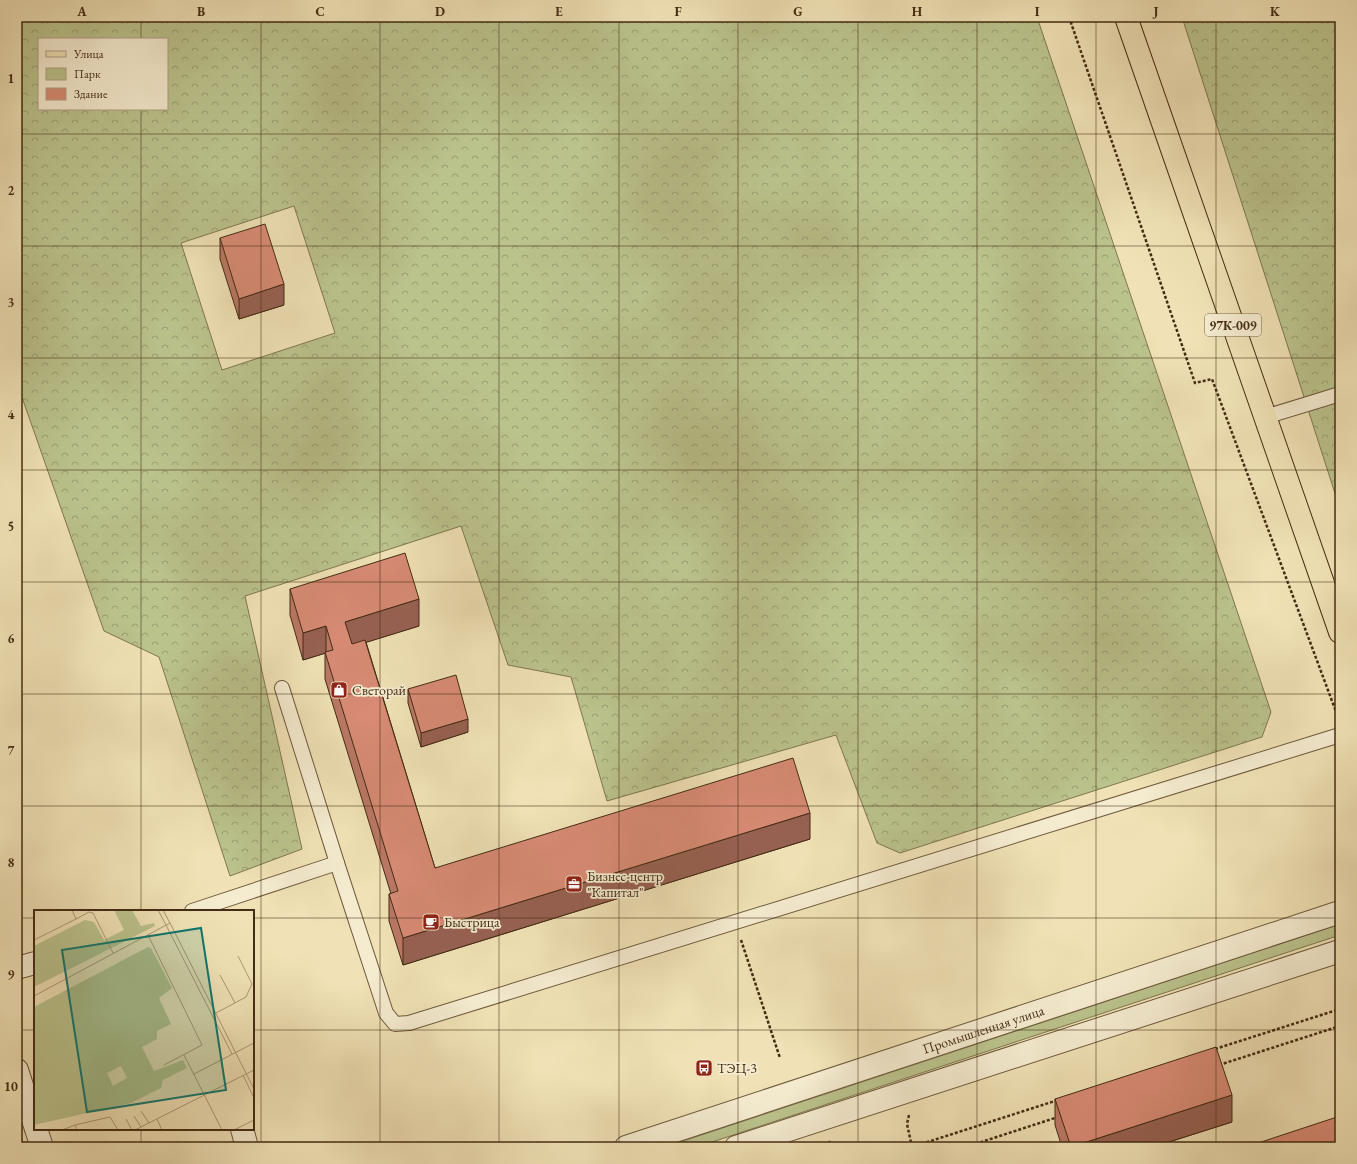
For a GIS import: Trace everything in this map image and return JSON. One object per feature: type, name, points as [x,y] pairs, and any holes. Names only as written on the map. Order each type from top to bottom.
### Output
[{"type":"main road","name":"97К-009","points":[[1126,17],[1340,632]]},
{"type":"street","name":"Промышленная улица","points":[[631,1146],[1340,912]]},
{"type":"street","points":[[736,1147],[1340,951]]},
{"type":"street","points":[[17,968],[34,963]]},
{"type":"street","points":[[17,1070],[34,1123]]},
{"type":"street","points":[[36,1130],[42,1147]]},
{"type":"street","points":[[242,1130],[248,1147]]},
{"type":"lane","points":[[1265,417],[1340,394]]},
{"type":"lane","points":[[282,688],[386,1013],[396,1024],[409,1023],[1340,735]]},
{"type":"lane","points":[[195,910],[337,863]]},
{"type":"path","points":[[1069,17],[1195,384],[1212,379],[1340,722]]},
{"type":"path","points":[[735,923],[780,1058]]},
{"type":"path","points":[[1212,1050],[1340,1009]]},
{"type":"path","points":[[1213,1067],[1340,1026]]},
{"type":"path","points":[[907,1124],[912,1147],[1062,1099]]},
{"type":"path","points":[[966,1147],[1063,1116]]},
{"type":"green space","points":[[17,17],[1037,17],[1271,712],[1262,737],[900,853],[877,843],[836,735],[607,801],[571,677],[508,665],[461,526],[245,596],[302,849],[230,876],[159,657],[104,631],[17,383]],"holes":[[[294,206],[335,333],[222,370],[181,243]]]},
{"type":"green space","points":[[1182,17],[1340,17],[1340,509]]},
{"type":"green space","points":[[1340,924],[1340,935],[697,1147],[681,1147],[680,1142]]},
{"type":"building","points":[[265,224],[284,284],[239,299],[220,238]]},
{"type":"building","points":[[405,553],[419,599],[345,622],[352,644],[365,640],[435,868],[793,758],[810,813],[403,938],[389,894],[398,891],[325,652],[333,650],[326,626],[303,633],[290,589]]},
{"type":"building","points":[[456,675],[468,719],[421,733],[408,689]]},
{"type":"building","points":[[1216,1047],[1232,1095],[1071,1147],[1055,1099]]},
{"type":"building","points":[[1340,1116],[1340,1147],[1246,1147]]},
{"type":"place","name":"Светорай","points":[[339,690]]},
{"type":"place","name":"Бизнес-центр \"Капитал\"","points":[[574,884]]},
{"type":"place","name":"Быстрица","points":[[431,922]]},
{"type":"place","name":"ТЭЦ-3","points":[[704,1068]]}]
